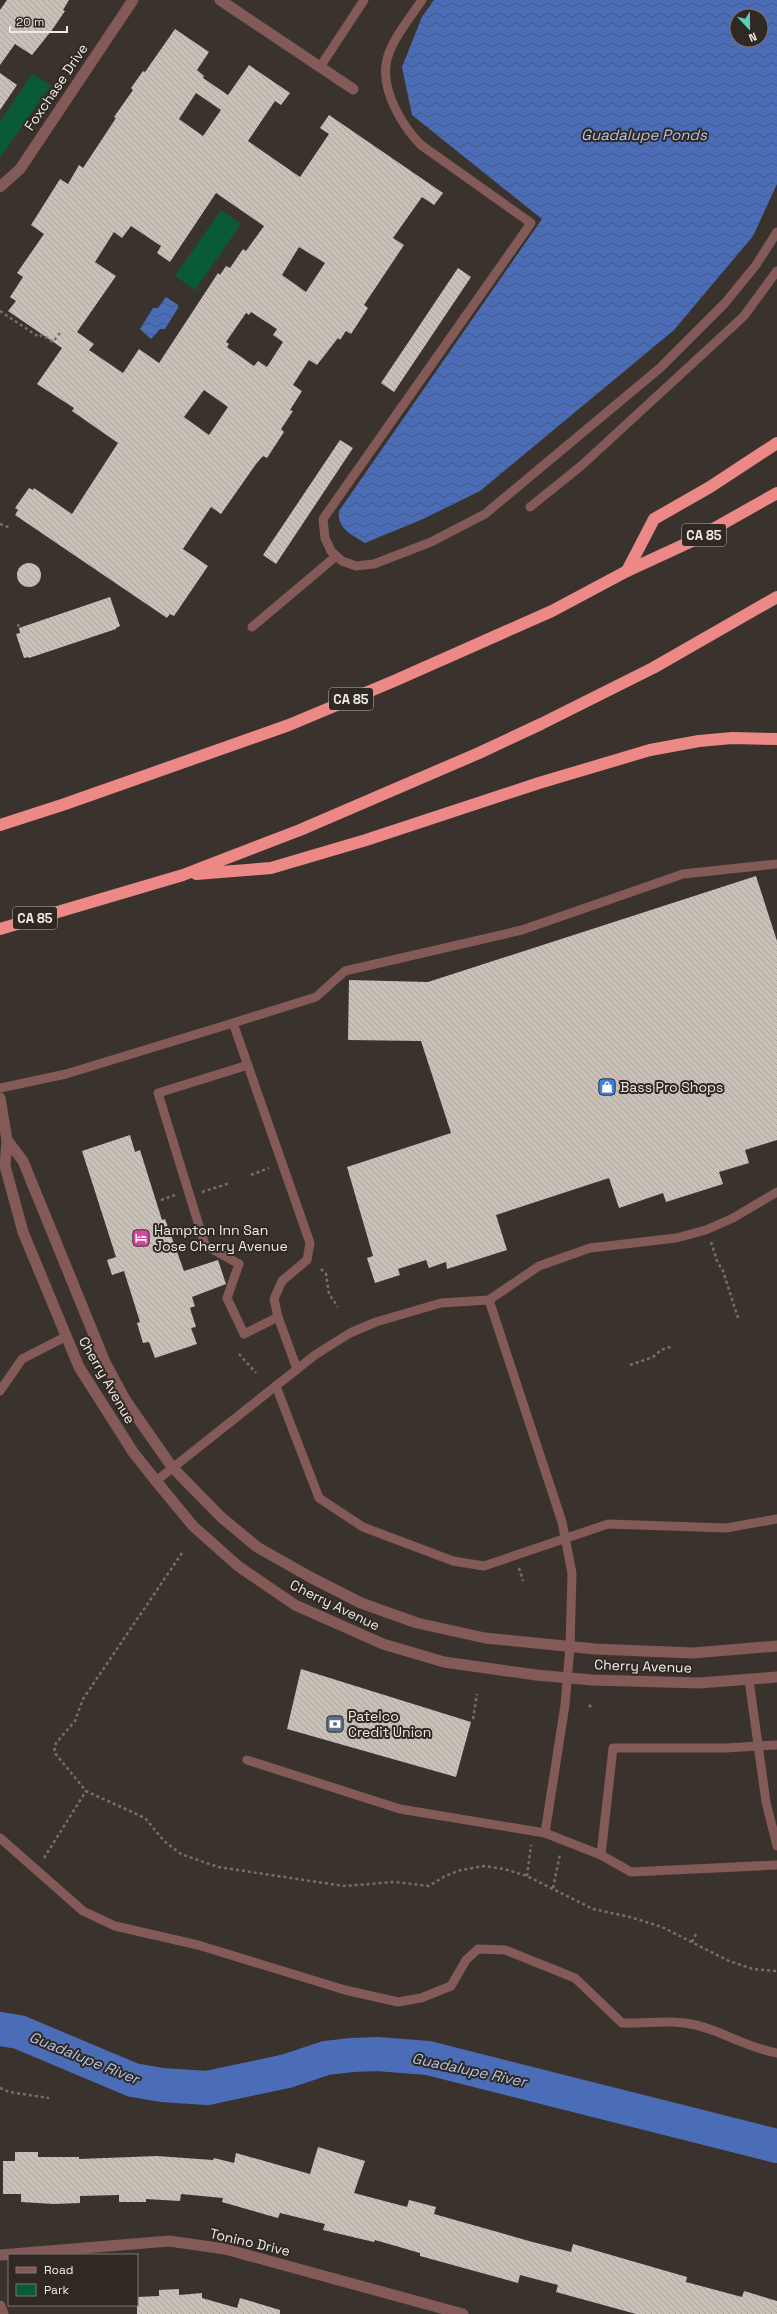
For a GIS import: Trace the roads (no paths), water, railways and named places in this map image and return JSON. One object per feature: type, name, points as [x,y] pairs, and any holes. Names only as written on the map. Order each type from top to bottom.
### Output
[{"type":"highway","points":[[627,570],[654,519],[710,487],[777,443]]},
{"type":"highway","name":"CA 85","points":[[0,825],[65,804],[296,722],[521,625],[627,570],[692,541],[777,493]]},
{"type":"highway","name":"CA 85","points":[[0,929],[183,875],[300,830],[486,750],[653,668],[777,597]]},
{"type":"highway","points":[[183,875],[271,868],[358,843],[532,785],[650,750],[699,741],[732,738],[777,739]]},
{"type":"street","name":"Foxchase Drive","points":[[0,187],[20,169],[132,0]]},
{"type":"street","points":[[220,0],[353,89]]},
{"type":"street","name":"Cherry Avenue","points":[[0,1098],[7,1140],[5,1166],[23,1232],[79,1368],[133,1452],[156,1481],[199,1532],[238,1566],[295,1605],[383,1644],[444,1662],[567,1678],[699,1683],[777,1677]]},
{"type":"street","name":"Cherry Avenue","points":[[7,1140],[23,1161],[104,1362],[126,1401],[172,1467],[221,1517],[257,1547],[310,1577],[361,1603],[417,1623],[477,1636],[570,1647],[693,1653],[777,1646]]},
{"type":"street","name":"Tonino Drive","points":[[12,2254],[169,2241],[225,2248],[464,2314]]},
{"type":"street","points":[[0,2306],[3,2314]]},
{"type":"lane","points":[[320,67],[364,0]]},
{"type":"lane","points":[[422,0],[396,38],[386,65],[389,90],[398,115],[408,133],[421,145],[531,223],[323,519],[325,538],[335,557],[356,566],[374,564],[431,542],[485,514],[660,368],[725,303],[756,265],[777,232]]},
{"type":"lane","points":[[530,507],[581,466],[744,316],[777,272]]},
{"type":"lane","points":[[252,627],[335,557]]},
{"type":"lane","points":[[0,1088],[66,1074],[316,997],[344,971],[522,930],[683,874],[777,864]]},
{"type":"lane","points":[[233,1023],[310,1242],[307,1260],[282,1281],[274,1299],[278,1317],[297,1369]]},
{"type":"lane","points":[[248,1065],[158,1093],[205,1245],[239,1264],[228,1298],[244,1334],[278,1317]]},
{"type":"lane","points":[[156,1481],[297,1369],[327,1347],[350,1334],[376,1322],[440,1303],[489,1300],[539,1266],[590,1248],[676,1238],[706,1230],[733,1218],[777,1192]]},
{"type":"lane","points":[[489,1300],[566,1537],[572,1573],[570,1647],[567,1678],[545,1833]]},
{"type":"lane","points":[[0,1392],[22,1360],[65,1337]]},
{"type":"lane","points":[[276,1386],[319,1498],[363,1526],[434,1555],[484,1566],[608,1524],[726,1528],[777,1519]]},
{"type":"lane","points":[[750,1680],[757,1746],[766,1802],[777,1846]]},
{"type":"lane","points":[[601,1855],[613,1748],[725,1748],[777,1745]]},
{"type":"lane","points":[[247,1760],[400,1809],[545,1833],[601,1855],[631,1872],[777,1865]]},
{"type":"lane","points":[[0,1838],[83,1911],[115,1926],[198,1946],[345,1990],[398,2002],[421,1998],[451,1986],[466,1960],[478,1949],[505,1950],[575,1978],[622,2023],[644,2024],[673,2021],[691,2024],[741,2044],[777,2053]]},
{"type":"water","name":"Guadalupe Ponds","points":[[434,0],[777,0],[777,184],[753,236],[674,330],[480,491],[423,519],[365,543],[350,534],[343,527],[340,522],[339,511],[542,219],[412,115],[402,67],[422,17]]},
{"type":"water","points":[[166,297],[178,305],[178,308],[165,329],[160,329],[151,339],[140,329],[153,308],[158,308]]},
{"type":"waterway","name":"Guadalupe River","points":[[0,2029],[19,2032],[133,2080],[162,2085],[207,2088],[287,2071],[326,2058],[352,2055],[377,2054],[428,2058],[777,2146]]},
{"type":"place","name":"Bass Pro Shops","points":[[607,1087]]},
{"type":"place","name":"Hampton Inn San Jose Cherry Avenue","points":[[141,1238]]},
{"type":"place","name":"Patelco Credit Union","points":[[335,1724]]}]
